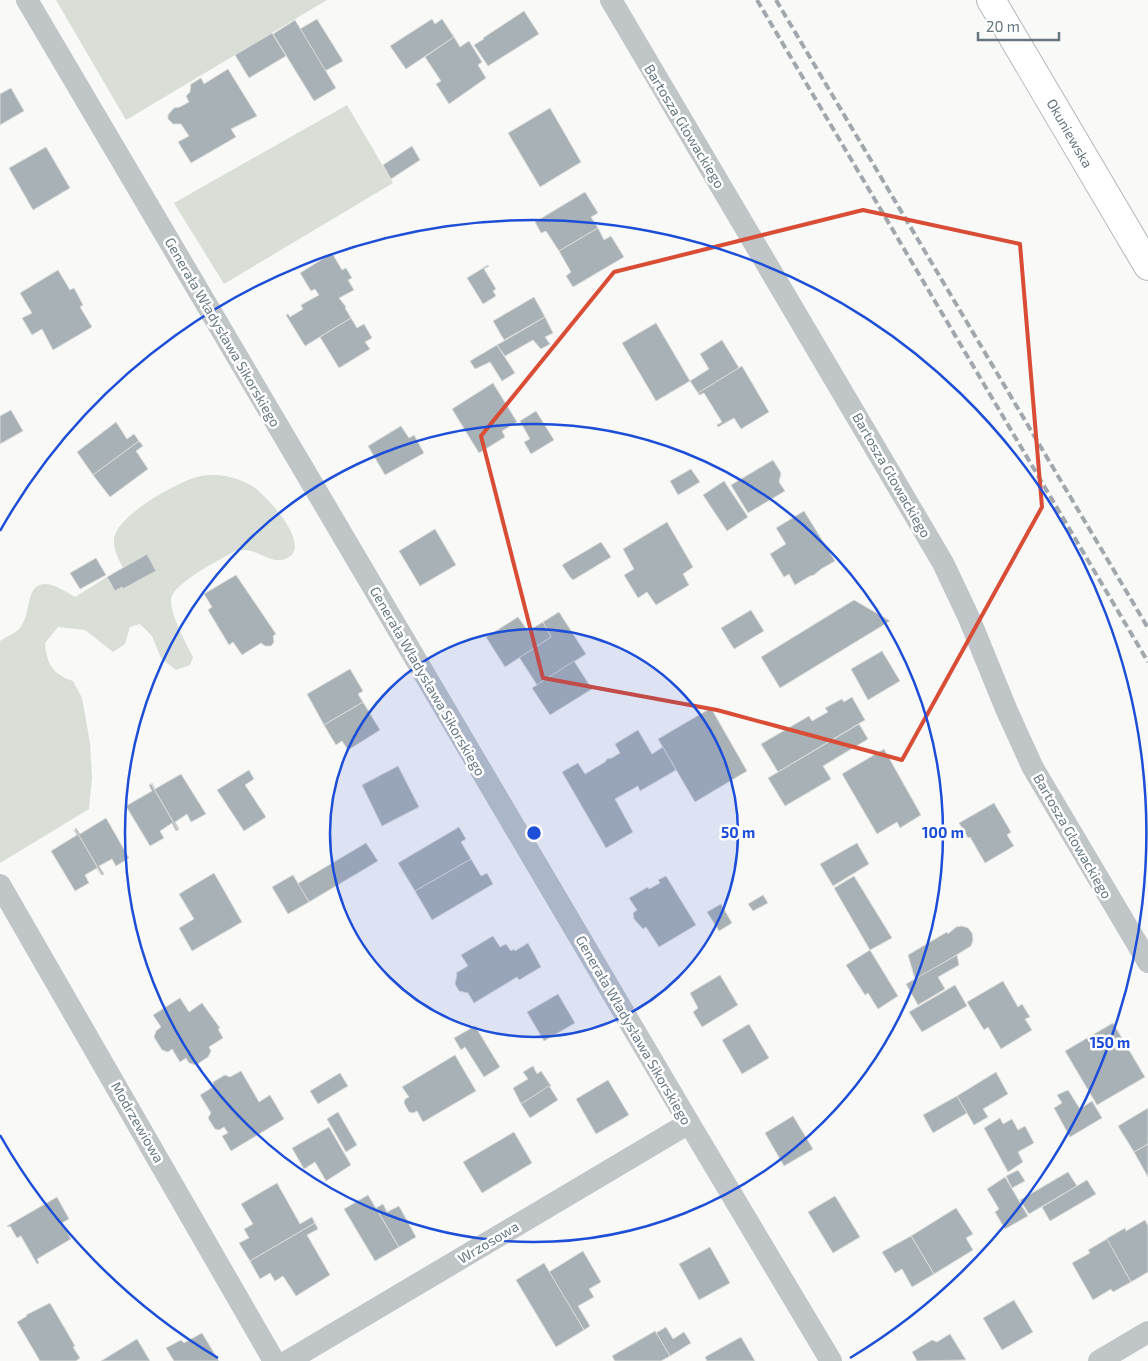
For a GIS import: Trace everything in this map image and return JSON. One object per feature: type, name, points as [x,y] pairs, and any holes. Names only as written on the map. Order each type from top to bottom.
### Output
[{"type":"main road","name":"Okuniewska","points":[[991,0],[1148,266]]},
{"type":"street","name":"Generała Władysława Sikorskiego","points":[[27,0],[688,1124],[830,1361]]},
{"type":"street","name":"Bartosza Głowackiego","points":[[611,0],[943,563],[969,618],[1007,711],[1033,768],[1148,962]]},
{"type":"street","name":"Modrzewiowa","points":[[0,885],[274,1361]]},
{"type":"street","name":"Wrzosowa","points":[[288,1361],[688,1124]]},
{"type":"street","points":[[1099,1361],[1148,1332]]},
{"type":"highlighted area","points":[[863,210],[1020,244],[1042,507],[902,760],[717,710],[543,678],[481,436],[614,272]]},
{"type":"shaded area","points":[[56,0],[327,0],[126,120]]},
{"type":"shaded area","points":[[347,105],[393,183],[224,284],[174,203]]},
{"type":"shaded area","points":[[204,475],[216,475],[243,481],[266,498],[284,519],[290,530],[294,541],[294,550],[289,557],[280,560],[271,559],[249,550],[235,551],[198,572],[180,586],[171,599],[171,605],[179,628],[193,657],[190,665],[176,670],[161,658],[152,636],[140,624],[130,627],[125,644],[113,652],[85,630],[58,627],[45,643],[47,657],[55,671],[73,681],[82,698],[90,743],[92,778],[89,809],[0,863],[0,641],[20,628],[33,590],[38,586],[50,585],[75,597],[107,577],[115,591],[122,587],[124,589],[155,571],[146,554],[123,568],[114,546],[114,538],[118,529],[136,510],[163,493],[188,480]]},
{"type":"building","points":[[524,11],[539,34],[488,66],[474,45]]},
{"type":"building","points":[[317,19],[343,61],[325,71],[300,29]]},
{"type":"building","points":[[432,19],[435,24],[442,19],[454,37],[406,69],[390,46]]},
{"type":"building","points":[[295,20],[336,88],[314,101],[273,34]]},
{"type":"building","points":[[272,33],[286,56],[249,78],[235,55]]},
{"type":"building","points":[[454,37],[460,47],[469,41],[482,62],[478,65],[486,78],[449,104],[436,84],[441,81],[425,57]]},
{"type":"building","points":[[228,69],[257,116],[231,129],[236,137],[191,163],[178,142],[189,136],[181,124],[173,124],[168,119],[168,115],[174,108],[189,102],[186,96],[190,92],[191,84],[201,78],[204,84]]},
{"type":"building","points":[[11,88],[24,111],[0,125],[0,94]]},
{"type":"building","points":[[550,108],[581,162],[540,187],[508,133]]},
{"type":"building","points":[[412,146],[420,160],[391,179],[383,165]]},
{"type":"building","points":[[46,147],[70,188],[33,210],[9,168]]},
{"type":"building","points":[[585,192],[598,213],[591,217],[598,228],[559,251],[546,231],[541,233],[535,222]]},
{"type":"building","points":[[598,228],[604,240],[611,236],[624,257],[573,287],[566,276],[571,272],[559,251]]},
{"type":"building","points":[[332,253],[342,270],[346,268],[352,278],[348,280],[354,290],[339,298],[351,318],[305,346],[286,315],[288,314],[290,317],[303,309],[301,305],[319,295],[315,289],[311,291],[300,273]]},
{"type":"building","points":[[488,265],[484,269],[496,289],[493,291],[496,296],[483,304],[467,278]]},
{"type":"building","points":[[58,270],[70,290],[74,288],[83,305],[80,307],[92,327],[53,350],[42,329],[32,335],[22,318],[32,313],[20,293]]},
{"type":"building","points":[[534,297],[545,317],[504,340],[493,321]]},
{"type":"building","points":[[545,317],[553,333],[545,337],[550,344],[541,349],[533,340],[505,356],[497,345]]},
{"type":"building","points":[[351,318],[357,328],[364,324],[372,338],[365,342],[370,349],[339,368],[320,337]]},
{"type":"building","points":[[656,323],[690,381],[656,401],[622,343]]},
{"type":"building","points":[[722,340],[739,368],[698,393],[690,381],[709,369],[700,354]]},
{"type":"building","points":[[497,345],[515,373],[502,381],[490,362],[475,369],[470,361]]},
{"type":"building","points":[[742,366],[769,412],[741,429],[734,418],[718,427],[717,425],[722,422],[704,393],[699,395],[698,393]]},
{"type":"building","points":[[493,383],[517,422],[502,431],[505,437],[479,453],[452,409]]},
{"type":"building","points":[[11,410],[23,431],[0,444],[0,416]]},
{"type":"building","points":[[536,411],[554,440],[531,454],[524,442],[530,439],[520,421]]},
{"type":"building","points":[[116,422],[127,439],[134,434],[139,441],[93,475],[77,452]]},
{"type":"building","points":[[401,426],[409,438],[414,435],[424,453],[385,475],[368,446]]},
{"type":"building","points":[[139,441],[143,446],[136,451],[148,469],[110,497],[93,475]]},
{"type":"building","points":[[773,460],[781,473],[779,482],[785,491],[748,513],[731,485]]},
{"type":"building","points":[[691,469],[700,482],[678,495],[670,481]]},
{"type":"building","points":[[724,481],[748,517],[727,531],[703,495]]},
{"type":"building","points":[[804,511],[835,561],[795,585],[789,574],[784,577],[770,554],[786,544],[776,528]]},
{"type":"building","points":[[667,522],[693,567],[683,574],[689,585],[656,605],[647,592],[638,598],[624,575],[634,569],[623,549]]},
{"type":"building","points":[[435,529],[456,565],[420,586],[399,551]]},
{"type":"building","points":[[601,542],[611,557],[573,580],[562,565]]},
{"type":"building","points":[[147,554],[156,571],[123,589],[122,587],[115,591],[107,577]]},
{"type":"building","points":[[96,558],[106,575],[80,589],[70,573]]},
{"type":"building","points":[[236,575],[276,634],[273,636],[274,642],[271,646],[265,646],[261,643],[242,655],[233,642],[229,645],[208,610],[212,607],[204,594]]},
{"type":"building","points":[[854,600],[890,621],[780,688],[761,657]]},
{"type":"building","points":[[751,610],[764,631],[734,649],[721,628]]},
{"type":"building","points":[[559,612],[586,654],[537,685],[519,657],[551,637],[543,622]]},
{"type":"building","points":[[518,617],[528,631],[543,622],[551,637],[505,667],[486,637]]},
{"type":"building","points":[[882,651],[900,681],[868,700],[851,669]]},
{"type":"building","points":[[574,661],[592,689],[550,715],[532,688]]},
{"type":"building","points":[[350,669],[363,691],[358,694],[363,702],[324,725],[307,694]]},
{"type":"building","points":[[852,697],[865,720],[778,772],[761,744],[809,716],[812,721],[828,712],[825,708],[842,699],[844,702]]},
{"type":"building","points":[[363,702],[380,730],[348,750],[342,741],[336,745],[324,725]]},
{"type":"building","points":[[711,708],[747,771],[695,802],[658,739]]},
{"type":"building","points":[[859,724],[868,739],[823,766],[831,779],[785,806],[768,778]]},
{"type":"building","points":[[638,730],[652,754],[663,747],[676,770],[640,791],[638,786],[615,799],[633,832],[606,848],[562,772],[578,763],[585,774],[607,759],[620,753],[615,744]]},
{"type":"building","points":[[884,749],[921,815],[900,828],[897,822],[877,834],[842,774]]},
{"type":"building","points":[[398,766],[419,807],[382,826],[362,785]]},
{"type":"building","points":[[249,770],[254,779],[245,785],[266,817],[244,831],[217,790]]},
{"type":"building","points":[[181,774],[206,814],[191,822],[187,814],[175,822],[178,830],[151,784],[155,789]]},
{"type":"building","points":[[151,784],[178,830],[176,831],[172,823],[160,831],[164,838],[150,846],[126,806],[152,791],[149,785]]},
{"type":"building","points":[[994,803],[1011,832],[1007,835],[1014,846],[985,863],[970,837],[968,838],[959,823]]},
{"type":"building","points":[[106,818],[129,858],[116,866],[112,859],[99,866],[104,874],[102,875],[75,829],[80,834]]},
{"type":"building","points":[[459,827],[466,839],[461,842],[471,859],[415,891],[398,863]]},
{"type":"building","points":[[75,829],[102,875],[97,868],[85,875],[89,883],[75,891],[51,851],[77,835]]},
{"type":"building","points":[[366,843],[378,861],[309,902],[297,884]]},
{"type":"building","points":[[857,843],[869,864],[833,886],[820,864]]},
{"type":"building","points":[[471,859],[481,876],[487,873],[493,884],[432,920],[415,891]]},
{"type":"building","points":[[214,873],[242,922],[192,951],[179,928],[194,919],[179,894]]},
{"type":"building","points":[[293,875],[309,902],[288,914],[272,887]]},
{"type":"building","points":[[666,876],[696,925],[659,947],[646,927],[643,929],[634,919],[633,913],[637,910],[629,898],[648,887],[649,889],[660,883],[658,880]]},
{"type":"building","points":[[854,876],[892,938],[870,950],[834,888]]},
{"type":"building","points":[[763,895],[768,903],[753,911],[748,904]]},
{"type":"building","points":[[721,904],[732,923],[719,931],[707,912]]},
{"type":"building","points":[[956,927],[968,928],[972,933],[973,940],[971,946],[914,981],[908,955],[947,932],[948,934]]},
{"type":"building","points":[[493,936],[500,947],[506,944],[511,951],[514,949],[515,951],[528,943],[541,967],[519,980],[517,977],[474,1003],[468,993],[459,991],[455,984],[456,973],[468,966],[461,955]]},
{"type":"building","points":[[870,950],[898,996],[878,1009],[868,993],[865,995],[846,965]]},
{"type":"building","points":[[957,955],[959,965],[938,977],[945,989],[918,1005],[906,984]]},
{"type":"building","points":[[720,975],[738,1005],[702,1027],[693,1012],[698,1008],[690,993]]},
{"type":"building","points":[[1003,981],[1018,1007],[1022,1004],[1030,1017],[1025,1019],[1032,1030],[1001,1049],[988,1027],[984,1030],[967,1002]]},
{"type":"building","points":[[955,985],[967,1006],[922,1032],[909,1012]]},
{"type":"building","points":[[558,994],[575,1023],[544,1041],[527,1012]]},
{"type":"building","points":[[180,998],[189,1012],[202,1003],[220,1028],[218,1029],[223,1038],[209,1047],[211,1051],[208,1057],[196,1065],[189,1063],[186,1058],[180,1062],[172,1049],[168,1052],[162,1050],[154,1037],[156,1031],[161,1027],[153,1015]]},
{"type":"building","points":[[1113,1023],[1145,1077],[1097,1105],[1065,1051]]},
{"type":"building","points":[[749,1024],[769,1058],[742,1074],[722,1040]]},
{"type":"building","points":[[475,1026],[500,1067],[484,1077],[465,1047],[461,1050],[454,1038]]},
{"type":"building","points":[[455,1055],[476,1091],[423,1122],[417,1111],[409,1112],[404,1103],[405,1099],[409,1097],[402,1087]]},
{"type":"building","points":[[533,1066],[537,1074],[541,1071],[551,1086],[521,1104],[513,1088],[528,1079],[523,1072]]},
{"type":"building","points":[[241,1071],[259,1102],[270,1095],[284,1119],[231,1151],[222,1136],[228,1133],[224,1127],[219,1130],[215,1129],[208,1118],[211,1113],[200,1095],[213,1087],[213,1082],[225,1075],[230,1077]]},
{"type":"building","points":[[996,1072],[1008,1094],[983,1109],[988,1117],[974,1125],[957,1096]]},
{"type":"building","points":[[340,1073],[348,1086],[318,1104],[310,1091]]},
{"type":"building","points":[[608,1080],[629,1115],[596,1134],[576,1099]]},
{"type":"building","points":[[549,1086],[558,1100],[530,1118],[521,1104]]},
{"type":"building","points":[[1068,1090],[1080,1109],[1092,1101],[1102,1118],[1070,1137],[1054,1108],[1062,1103],[1057,1095]]},
{"type":"building","points":[[957,1096],[967,1113],[933,1133],[923,1115]]},
{"type":"building","points":[[1148,1108],[1148,1144],[1134,1152],[1118,1126]]},
{"type":"building","points":[[338,1112],[357,1145],[346,1152],[327,1119]]},
{"type":"building","points":[[793,1116],[813,1149],[784,1166],[765,1133]]},
{"type":"building","points":[[1000,1118],[1003,1124],[1012,1119],[1018,1130],[1025,1126],[1034,1143],[1018,1152],[1023,1162],[1008,1172],[984,1128]]},
{"type":"building","points":[[329,1127],[351,1165],[326,1181],[315,1162],[304,1169],[292,1148]]},
{"type":"building","points":[[514,1132],[532,1163],[482,1193],[463,1162]]},
{"type":"building","points":[[1148,1144],[1148,1177],[1134,1152]]},
{"type":"building","points":[[1018,1170],[1025,1181],[1012,1188],[1006,1176]]},
{"type":"building","points":[[1068,1172],[1077,1186],[1029,1214],[1020,1200]]},
{"type":"building","points":[[1005,1177],[1028,1216],[1005,1229],[995,1212],[999,1209],[987,1189]]},
{"type":"building","points":[[1087,1180],[1096,1194],[1050,1221],[1042,1207]]},
{"type":"building","points":[[277,1183],[300,1224],[312,1217],[315,1223],[250,1261],[239,1243],[249,1238],[244,1229],[253,1224],[241,1204]]},
{"type":"building","points":[[368,1195],[399,1247],[375,1261],[344,1209]]},
{"type":"building","points":[[835,1196],[860,1237],[833,1253],[808,1212]]},
{"type":"building","points":[[57,1197],[69,1219],[62,1223],[71,1239],[37,1259],[39,1263],[37,1264],[21,1236],[17,1238],[10,1226],[7,1226]]},
{"type":"building","points":[[383,1204],[387,1212],[399,1206],[416,1237],[399,1247],[376,1208]]},
{"type":"building","points":[[956,1208],[973,1234],[966,1238],[973,1250],[934,1274],[911,1236]]},
{"type":"building","points":[[1145,1220],[1148,1226],[1148,1272],[1131,1282],[1106,1239],[1125,1228],[1126,1231]]},
{"type":"building","points":[[315,1223],[318,1229],[307,1235],[330,1275],[296,1296],[283,1276],[275,1281],[270,1273],[260,1279],[250,1261]]},
{"type":"building","points":[[911,1236],[934,1274],[912,1287],[902,1269],[895,1273],[882,1252]]},
{"type":"building","points":[[1107,1239],[1131,1282],[1113,1292],[1111,1289],[1093,1300],[1072,1263],[1090,1253],[1088,1250]]},
{"type":"building","points":[[710,1247],[730,1283],[699,1300],[679,1264]]},
{"type":"building","points":[[583,1251],[601,1282],[589,1289],[594,1297],[578,1306],[590,1326],[584,1330],[549,1272]]},
{"type":"building","points":[[544,1263],[584,1330],[556,1347],[516,1280]]},
{"type":"building","points":[[1014,1300],[1033,1332],[1002,1350],[983,1318]]},
{"type":"building","points":[[50,1303],[75,1346],[73,1347],[80,1358],[76,1361],[40,1361],[17,1322],[26,1315]]},
{"type":"building","points":[[666,1327],[673,1339],[684,1332],[691,1343],[670,1356],[656,1333]]},
{"type":"building","points":[[655,1331],[670,1356],[661,1361],[615,1361],[612,1356]]},
{"type":"building","points":[[202,1333],[219,1361],[174,1361],[166,1348],[181,1340],[184,1343]]},
{"type":"building","points":[[950,1334],[966,1360],[917,1361],[912,1352],[932,1340],[937,1342]]},
{"type":"building","points":[[741,1337],[755,1361],[707,1361],[705,1357]]},
{"type":"building","points":[[137,1339],[150,1361],[101,1361]]},
{"type":"railway","points":[[757,0],[1148,662]]},
{"type":"railway","points":[[776,0],[1148,628]]}]
